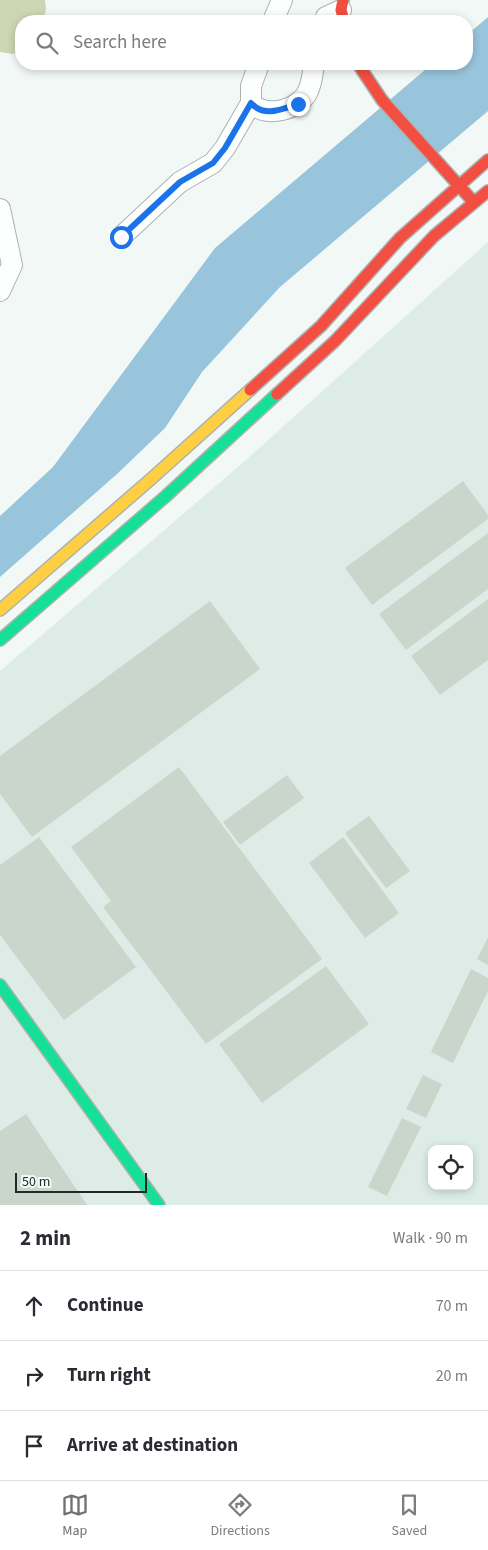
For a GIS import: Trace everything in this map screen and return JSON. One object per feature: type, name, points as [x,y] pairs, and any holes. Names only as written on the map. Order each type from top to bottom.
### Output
[{"type":"street","points":[[276,15],[282,0]]},
{"type":"street","points":[[121,237],[180,182],[213,163],[225,148],[251,103],[252,86],[257,70]]},
{"type":"street","points":[[251,103],[256,108],[270,112],[298,104],[308,92],[313,70]]},
{"type":"street","points":[[362,70],[382,100],[474,203]]},
{"type":"street","points":[[0,610],[321,326],[400,238],[488,160]]},
{"type":"street","points":[[0,640],[166,496],[335,342],[434,236],[488,191]]},
{"type":"street","points":[[0,209],[12,266],[0,291]]},
{"type":"street","points":[[0,986],[158,1205]]},
{"type":"shaded area","points":[[488,242],[488,1205],[0,1205],[0,671],[246,460]]},
{"type":"green space","points":[[0,0],[45,0],[44,15],[15,15],[15,53],[0,52]]},
{"type":"water","points":[[488,17],[488,111],[280,287],[202,372],[165,428],[117,474],[0,577],[0,516],[53,467],[215,248],[425,70],[473,70],[473,30]]},
{"type":"building","points":[[463,481],[488,515],[488,519],[372,605],[345,568]]},
{"type":"building","points":[[488,533],[488,589],[406,650],[379,614]]},
{"type":"building","points":[[488,599],[488,660],[440,695],[411,656]]},
{"type":"building","points":[[210,601],[260,669],[32,837],[0,794],[0,756]]},
{"type":"building","points":[[179,767],[322,959],[206,1044],[103,907],[111,901],[71,847]]},
{"type":"building","points":[[287,775],[304,798],[240,845],[223,822]]},
{"type":"building","points":[[369,816],[410,871],[386,888],[345,833]]},
{"type":"building","points":[[39,837],[136,967],[64,1020],[0,935],[0,865]]},
{"type":"building","points":[[343,837],[399,913],[365,938],[309,863]]},
{"type":"building","points":[[488,937],[488,965],[477,959]]},
{"type":"building","points":[[326,966],[369,1024],[262,1103],[219,1044]]},
{"type":"building","points":[[471,969],[488,978],[488,991],[453,1063],[431,1052]]},
{"type":"building","points":[[423,1075],[442,1084],[426,1118],[406,1109]]},
{"type":"building","points":[[26,1114],[87,1205],[0,1205],[0,1131]]},
{"type":"building","points":[[402,1118],[421,1127],[387,1196],[368,1187]]},
{"type":"traffic: fast","points":[[0,640],[166,496],[277,394]]},
{"type":"traffic: fast","points":[[0,985],[159,1205]]},
{"type":"traffic: slow","points":[[0,610],[250,390]]},
{"type":"traffic: jam","points":[[342,15],[341,10],[343,0]]},
{"type":"traffic: jam","points":[[362,70],[382,100],[470,198]]},
{"type":"traffic: jam","points":[[250,390],[321,326],[400,238],[488,160]]},
{"type":"traffic: jam","points":[[277,394],[335,341],[434,236],[488,191]]},
{"type":"route","points":[[121,237],[180,182],[213,163],[225,148],[251,103],[256,108],[270,112],[298,104]]}]
